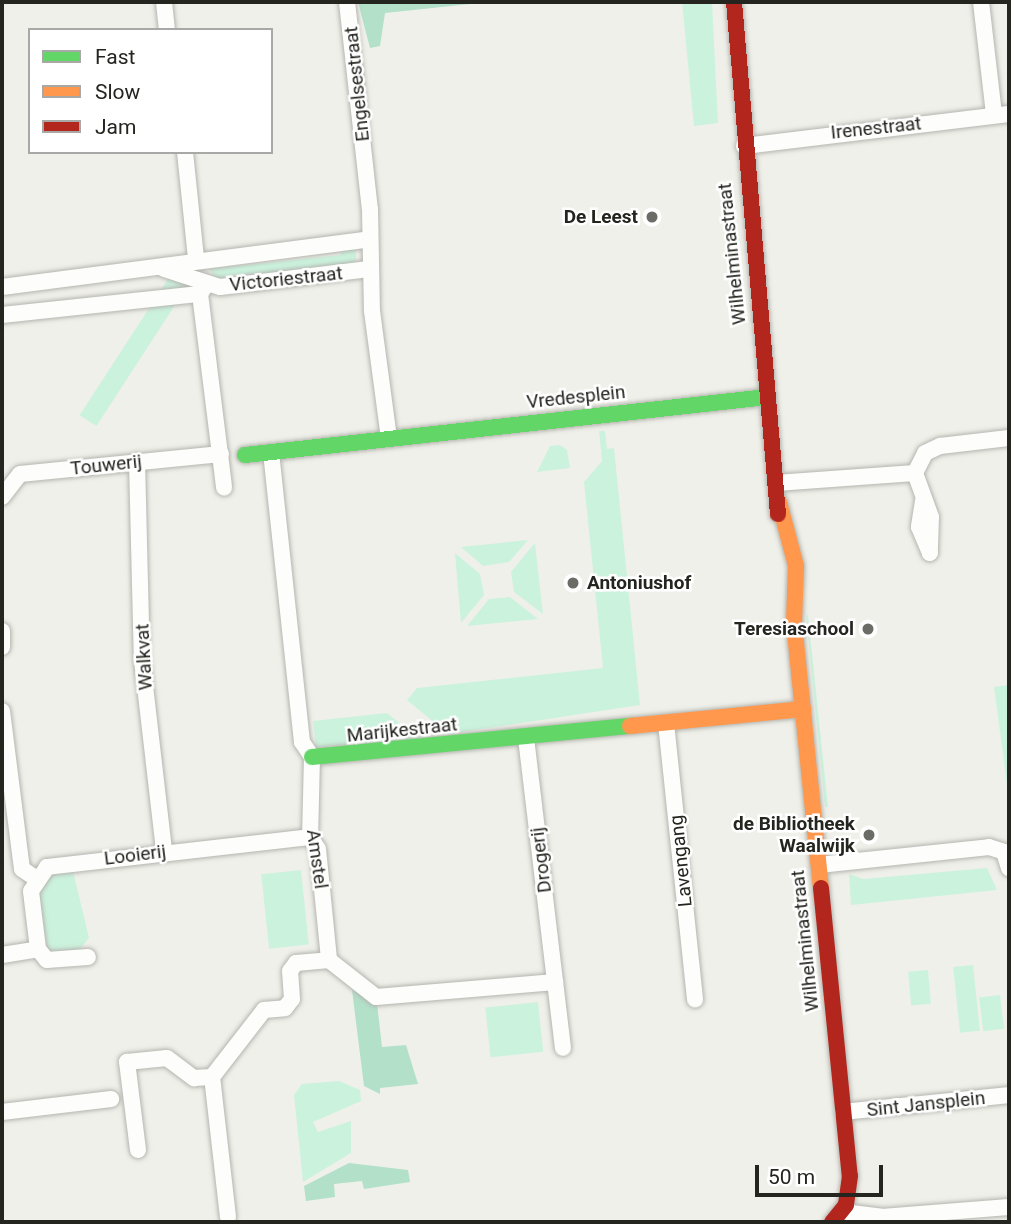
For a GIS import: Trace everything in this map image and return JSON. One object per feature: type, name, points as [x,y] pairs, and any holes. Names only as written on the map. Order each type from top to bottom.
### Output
[{"type":"main road","name":"Wilhelminastraat","points":[[734,2],[744,146],[776,483],[779,502],[792,536],[799,598],[794,622],[850,1193],[837,1217]]},
{"type":"main road","name":"Vredesplein","points":[[245,455],[767,397]]},
{"type":"main road","name":"Marijkestraat","points":[[312,757],[803,709]]},
{"type":"street","points":[[164,2],[167,28]]},
{"type":"street","name":"Engelsestraat","points":[[347,2],[370,239]]},
{"type":"street","points":[[981,2],[1002,115]]},
{"type":"street","name":"Irenestraat","points":[[744,146],[1002,115]]},
{"type":"street","points":[[185,154],[196,258]]},
{"type":"street","points":[[370,239],[369,268],[389,439]]},
{"type":"street","name":"Victoriestraat","points":[[2,287],[164,268],[196,258],[370,239]]},
{"type":"street","name":"Victoriestraat","points":[[164,268],[203,290]]},
{"type":"street","name":"Victoriestraat","points":[[2,315],[369,268]]},
{"type":"street","points":[[203,290],[224,488]]},
{"type":"street","points":[[923,501],[915,473],[925,453],[940,446],[1009,438]]},
{"type":"street","points":[[271,452],[302,742],[312,757]]},
{"type":"street","name":"Touwerij","points":[[2,497],[20,474],[221,454]]},
{"type":"street","name":"Walkvat","points":[[136,461],[142,660],[164,851]]},
{"type":"street","points":[[776,483],[915,473]]},
{"type":"street","points":[[2,631],[2,647]]},
{"type":"street","points":[[2,711],[22,869],[37,879],[31,891],[38,949],[47,960],[88,957]]},
{"type":"street","name":"Lavengang","points":[[666,723],[695,999]]},
{"type":"street","name":"Drogerij","points":[[526,738],[563,1048]]},
{"type":"street","name":"Amstel","points":[[312,757],[310,837],[318,849],[330,960]]},
{"type":"street","name":"Looierij","points":[[37,879],[47,867],[164,851],[310,837]]},
{"type":"street","points":[[819,865],[989,847],[1004,852],[1009,868]]},
{"type":"street","points":[[2,955],[38,949]]},
{"type":"street","points":[[228,1217],[212,1077],[264,1010],[285,1008],[292,999],[290,971],[296,963],[330,960],[376,997],[555,982]]},
{"type":"street","points":[[138,1150],[127,1062],[167,1058],[194,1078],[212,1077]]},
{"type":"street","name":"Sint Jansplein","points":[[843,1112],[1009,1096]]},
{"type":"street","points":[[2,1112],[111,1099]]},
{"type":"street","points":[[837,1217],[1009,1207]]},
{"type":"green space","points":[[358,2],[489,2],[385,13],[380,46],[370,48]]},
{"type":"green space","points":[[682,2],[712,2],[718,123],[694,126]]},
{"type":"green space","points":[[344,247],[356,250],[356,264],[218,280],[209,269],[340,255]]},
{"type":"green space","points":[[170,276],[187,287],[96,426],[80,415]]},
{"type":"green space","points":[[599,431],[605,431],[607,449],[614,448],[640,705],[448,734],[407,700],[417,688],[603,668],[584,482],[602,461]]},
{"type":"green space","points":[[560,445],[567,450],[570,468],[537,472],[550,446]]},
{"type":"green space","points":[[528,540],[509,562],[483,566],[461,547]]},
{"type":"green space","points":[[535,543],[543,614],[514,592],[511,572]]},
{"type":"green space","points":[[455,553],[480,574],[484,595],[461,623]]},
{"type":"green space","points":[[510,597],[538,619],[467,626],[489,599]]},
{"type":"green space","points":[[808,615],[828,807],[825,807]]},
{"type":"green space","points":[[1009,685],[1009,799],[994,687]]},
{"type":"green space","points":[[387,713],[419,739],[316,747],[313,721]]},
{"type":"green space","points":[[987,868],[997,890],[851,905],[849,874],[863,879]]},
{"type":"green space","points":[[301,870],[309,945],[269,949],[261,874]]},
{"type":"green space","points":[[73,871],[89,938],[80,949],[48,952],[38,891],[53,873]]},
{"type":"green space","points":[[973,965],[980,1031],[960,1033],[953,967]]},
{"type":"green space","points":[[928,970],[931,1004],[911,1006],[908,972]]},
{"type":"green space","points":[[352,990],[377,1003],[382,1047],[406,1045],[418,1084],[380,1088],[380,1094],[364,1086]]},
{"type":"green space","points":[[1000,995],[1004,1029],[983,1031],[979,998]]},
{"type":"green space","points":[[538,1002],[543,1052],[491,1057],[485,1008]]},
{"type":"green space","points":[[339,1081],[360,1090],[361,1101],[313,1122],[318,1132],[351,1121],[351,1153],[303,1182],[294,1095],[302,1084]]},
{"type":"green space","points":[[349,1163],[408,1170],[410,1182],[364,1189],[362,1181],[334,1184],[335,1197],[306,1201],[304,1186]]},
{"type":"traffic: fast","points":[[245,455],[767,397]]},
{"type":"traffic: fast","points":[[312,757],[630,726]]},
{"type":"traffic: slow","points":[[779,502],[796,566],[794,623],[821,888]]},
{"type":"traffic: slow","points":[[630,726],[803,709]]},
{"type":"traffic: jam","points":[[734,2],[778,514]]},
{"type":"traffic: jam","points":[[821,888],[850,1176],[846,1205],[832,1222]]},
{"type":"place","name":"De Leest","points":[[652,217]]},
{"type":"place","name":"Antoniushof","points":[[573,583]]},
{"type":"place","name":"Teresiaschool","points":[[868,629]]},
{"type":"place","name":"de Bibliotheek Waalwijk","points":[[869,835]]}]
